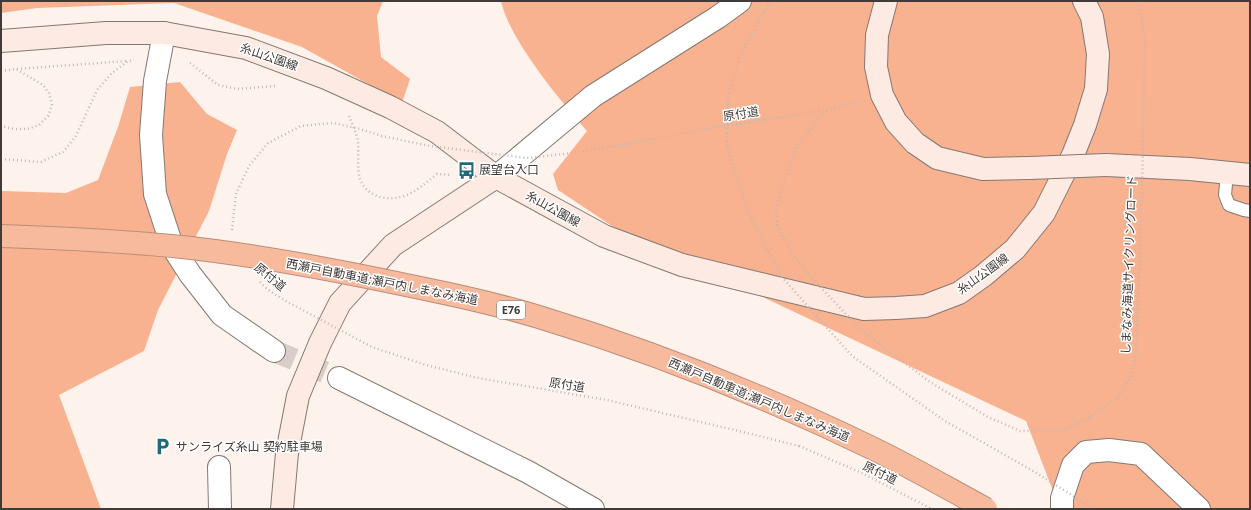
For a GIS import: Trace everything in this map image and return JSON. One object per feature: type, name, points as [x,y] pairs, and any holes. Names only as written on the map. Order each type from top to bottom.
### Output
[{"type":"highway","name":"西瀬戸自動車道;瀬戸内しまなみ海道","points":[[1,236],[114,241],[183,247],[265,259],[440,292],[538,317],[640,350],[716,379],[798,414],[879,452],[986,509]]},
{"type":"main road","points":[[886,1],[877,35],[876,67],[882,95],[896,122],[915,143],[938,158],[983,169],[1106,165],[1190,169],[1250,175]]},
{"type":"main road","name":"糸山公園線","points":[[1,41],[106,33],[164,33],[246,48],[326,78],[390,107],[437,132],[496,177],[604,236],[682,265],[864,309],[896,308],[925,306],[959,293],[983,276],[1015,249],[1044,212],[1074,155],[1096,89],[1098,54],[1092,17],[1084,1]]},
{"type":"main road","points":[[282,509],[286,453],[298,396],[320,342],[340,303],[393,245],[496,177]]},
{"type":"street","points":[[496,177],[593,96],[718,17],[740,1]]},
{"type":"street","points":[[164,33],[155,81],[151,135],[155,194],[172,246],[190,274],[222,315],[274,351]]},
{"type":"street","points":[[339,378],[528,472],[593,509]]},
{"type":"street","points":[[1062,509],[1062,498],[1073,465],[1086,452],[1109,450],[1142,454],[1199,509]]},
{"type":"street","points":[[218,467],[220,509]]},
{"type":"lane","points":[[1227,173],[1225,195],[1229,205],[1250,211]]},
{"type":"path","points":[[772,1],[768,5],[740,55],[728,97],[727,143],[736,177],[752,220],[782,277],[852,356],[944,421],[1035,472],[1094,509]]},
{"type":"path","name":"しまなみ海道サイクリングロード","points":[[828,110],[798,144],[780,191],[776,210],[777,225],[790,251],[811,277],[862,331],[930,382],[988,417],[1020,431],[1065,430],[1092,416],[1118,397],[1131,377],[1136,353],[1142,192],[1145,38],[1138,1]]},
{"type":"path","points":[[1,70],[128,61],[160,56],[190,63],[218,85],[237,89],[280,86]]},
{"type":"path","points":[[1,159],[41,162],[63,152],[76,136],[97,90],[112,72],[128,61]]},
{"type":"path","points":[[1,126],[14,129],[27,129],[39,125],[48,116],[52,105],[49,92],[43,85],[16,69]]},
{"type":"path","name":"原付道","points":[[232,234],[236,194],[249,166],[268,142],[302,126],[333,123],[382,136],[430,146],[527,158],[622,145],[710,128],[828,110],[882,95]]},
{"type":"path","points":[[349,115],[358,140],[360,179],[367,192],[379,198],[406,196],[420,188],[437,174],[459,175]]},
{"type":"path","name":"原付道","points":[[258,280],[284,300],[372,347],[426,365],[478,378],[607,400],[799,446],[862,473],[932,509]]},
{"type":"shaded area","points":[[1,1],[383,1],[377,16],[381,57],[410,79],[402,103],[302,47],[174,3],[37,8],[1,13]]},
{"type":"shaded area","points":[[501,1],[1250,1],[1250,509],[1060,509],[1026,421],[612,226],[558,190],[553,174],[587,131],[558,97],[531,61],[505,15]]},
{"type":"shaded area","points":[[180,82],[207,114],[237,130],[227,154],[209,211],[158,310],[144,351],[59,395],[101,509],[1,509],[1,191],[66,193],[98,180],[118,127],[130,87]]},
{"type":"tunnel","points":[[274,351],[339,378]]},
{"type":"place","name":"展望台入口","points":[[466,170]]},
{"type":"place","name":"サンライズ糸山 契約駐車場","points":[[163,447]]}]
